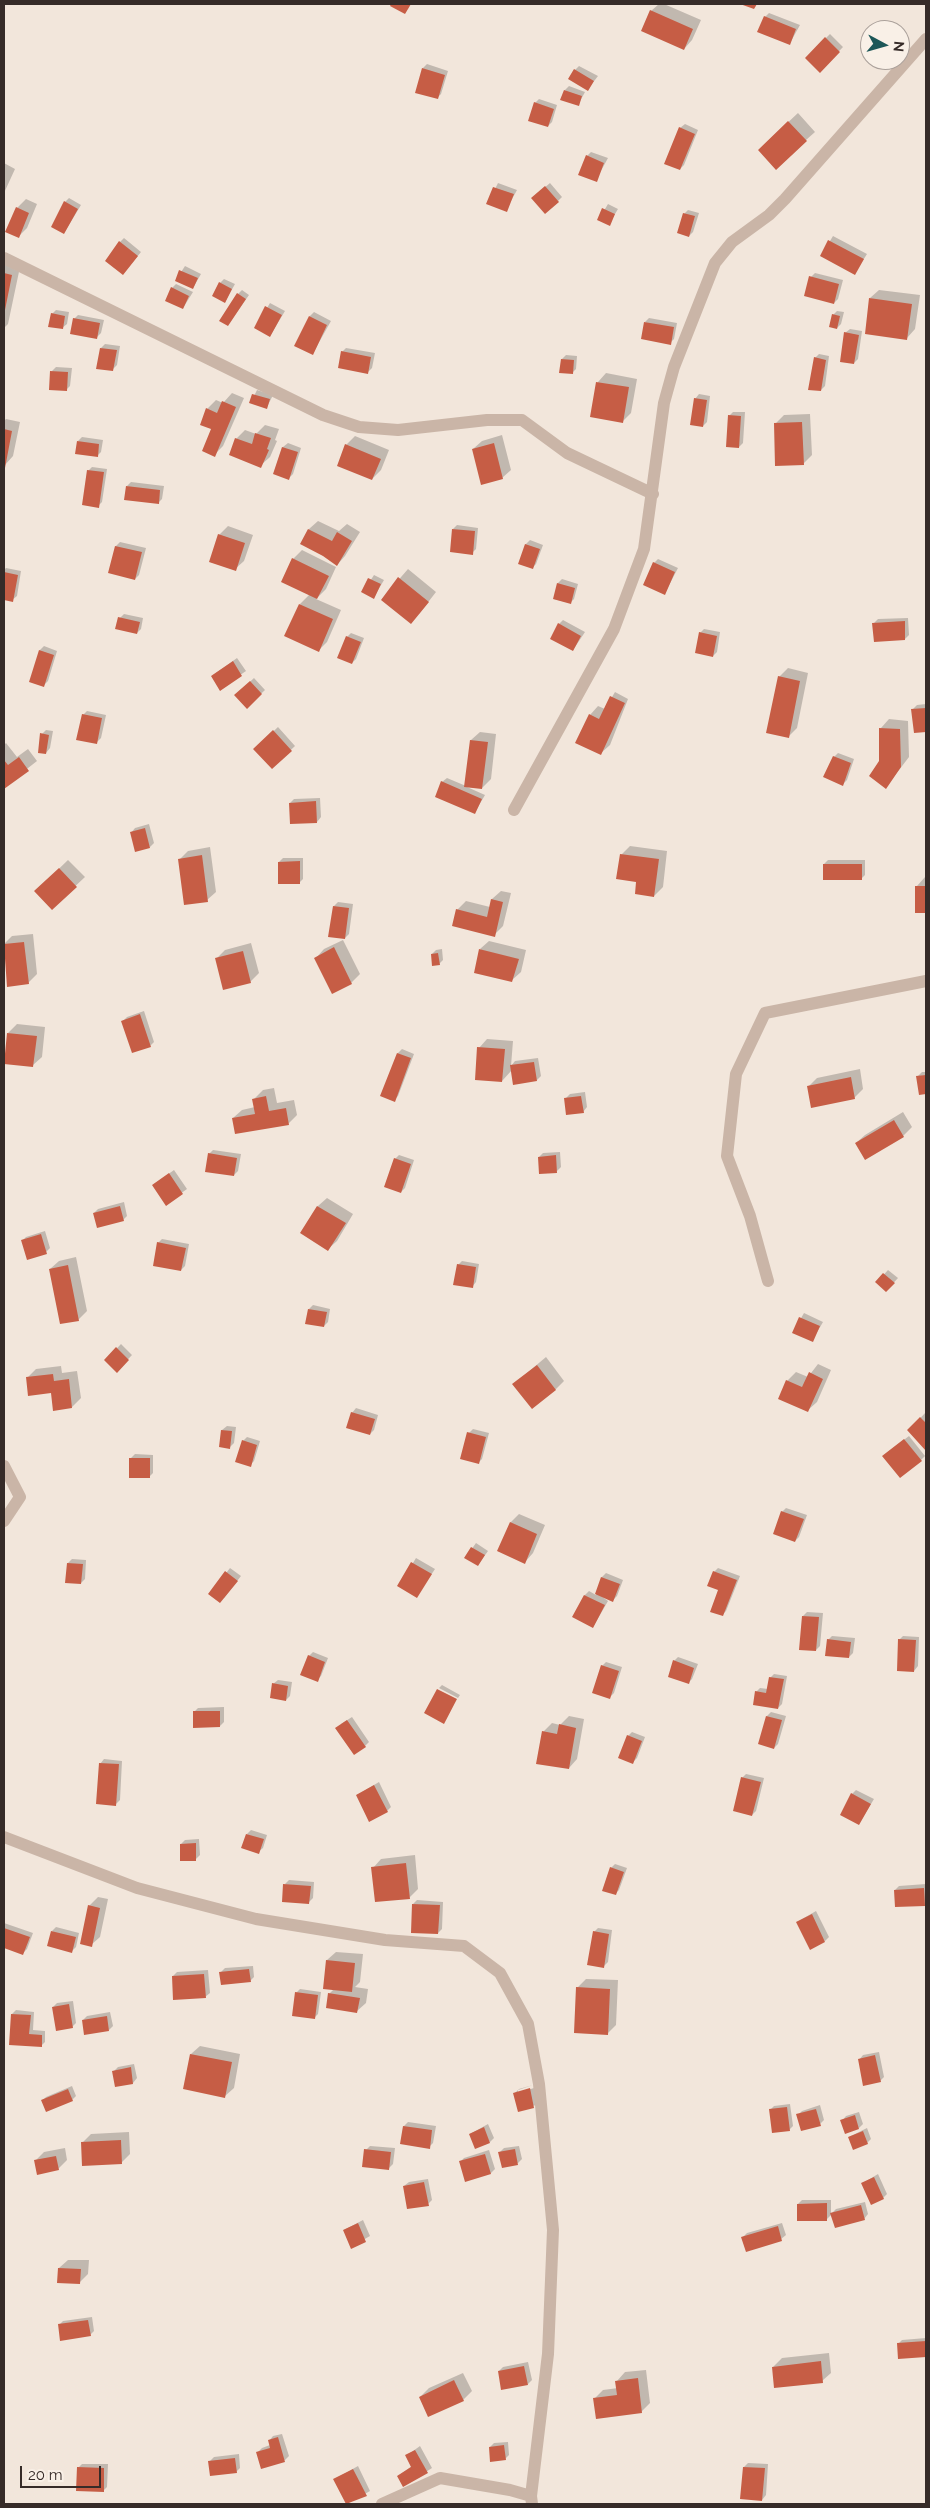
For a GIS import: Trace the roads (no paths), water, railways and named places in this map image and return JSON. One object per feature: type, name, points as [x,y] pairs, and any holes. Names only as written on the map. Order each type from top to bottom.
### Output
[{"type":"street","points":[[514,810],[614,629],[644,550],[664,403],[674,367],[716,263],[723,251],[732,242],[769,216],[926,39]]},
{"type":"street","points":[[4,258],[323,415],[359,427],[398,430],[487,420],[522,420],[567,453],[653,494]]},
{"type":"street","points":[[768,1281],[750,1216],[726,1156],[736,1074],[765,1013],[926,981]]},
{"type":"street","points":[[4,1466],[20,1497],[4,1521]]},
{"type":"street","points":[[4,1837],[137,1888],[256,1919],[384,1940],[464,1946],[500,1973],[528,2024],[539,2084],[553,2230],[548,2354],[532,2500],[510,2490],[440,2478],[382,2504]]}]
